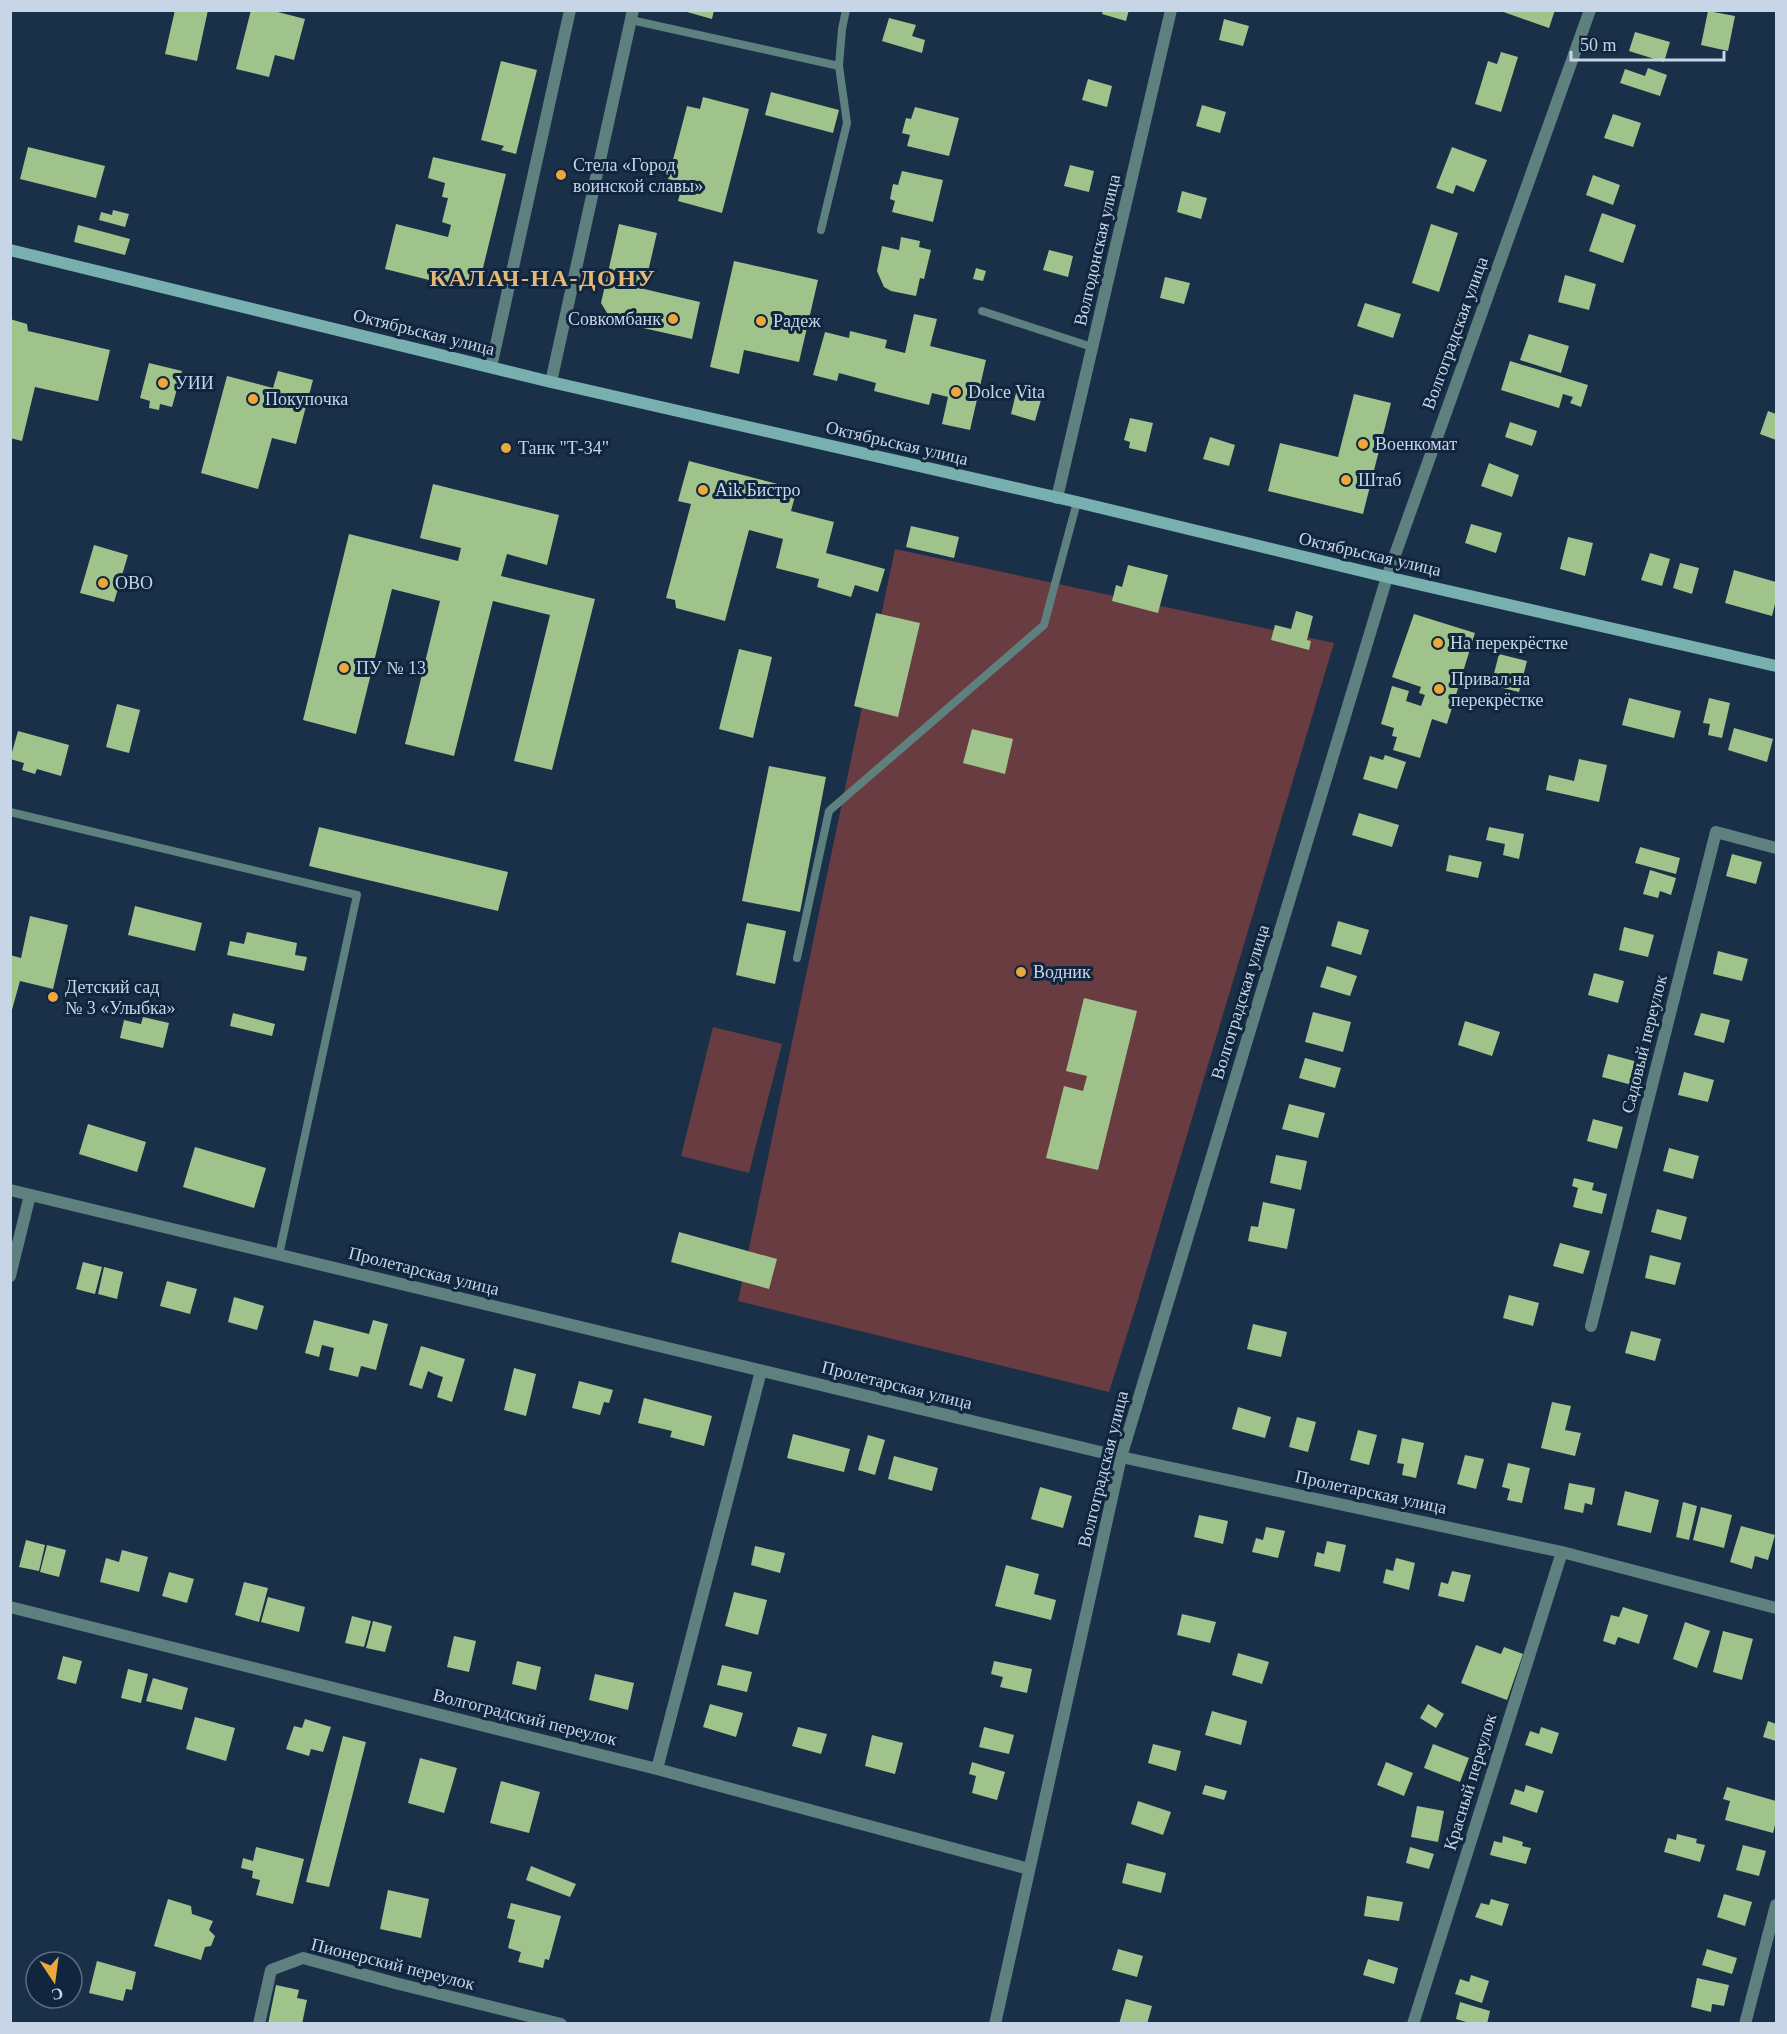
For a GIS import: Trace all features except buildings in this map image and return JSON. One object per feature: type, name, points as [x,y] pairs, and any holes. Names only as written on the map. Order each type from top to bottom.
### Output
[{"type":"main road","name":"Октябрьская улица","points":[[10,250],[551,382],[1077,502],[1387,577],[1776,665]]},
{"type":"street","name":"Волгодонская улица","points":[[1057,498],[1171,10]]},
{"type":"street","name":"Волгоградская улица","points":[[995,2024],[1121,1457],[1387,577],[1590,10]]},
{"type":"street","points":[[491,367],[570,11]]},
{"type":"street","points":[[551,382],[632,15]]},
{"type":"street","name":"Садовый переулок","points":[[1591,1326],[1716,832],[1776,848]]},
{"type":"street","name":"Пролетарская улица","points":[[10,1190],[1121,1457],[1562,1552],[1776,1608]]},
{"type":"street","points":[[10,1276],[30,1195]]},
{"type":"street","points":[[657,1769],[762,1371]]},
{"type":"street","name":"Красный переулок","points":[[1413,2024],[1562,1552]]},
{"type":"street","name":"Волгоградский переулок","points":[[10,1607],[657,1769],[1029,1869]]},
{"type":"street","points":[[1745,2024],[1776,1905]]},
{"type":"street","name":"Пионерский переулок","points":[[259,2024],[271,1970],[303,1958],[561,2024]]},
{"type":"lane","points":[[821,230],[847,123],[839,66],[846,10]]},
{"type":"lane","points":[[632,15],[839,66]]},
{"type":"lane","points":[[982,311],[1092,347]]},
{"type":"lane","points":[[797,958],[829,811],[1044,625],[1077,502]]},
{"type":"lane","points":[[10,812],[357,895],[279,1255]]},
{"type":"shaded area","name":"Водник","points":[[895,549],[1334,643],[1109,1392],[738,1301]]},
{"type":"shaded area","points":[[713,1027],[782,1044],[749,1173],[681,1156]]},
{"type":"place","name":"Стела «Город воинской славы»","points":[[561,175]]},
{"type":"place","name":"Совкомбанк","points":[[673,319]]},
{"type":"place","name":"Радеж","points":[[761,321]]},
{"type":"place","name":"УИИ","points":[[163,383]]},
{"type":"place","name":"Dolce Vita","points":[[956,392]]},
{"type":"place","name":"Покупочка","points":[[253,399]]},
{"type":"place","name":"Военкомат","points":[[1363,444]]},
{"type":"place","name":"Танк \"Т-34\"","points":[[506,448]]},
{"type":"place","name":"Штаб","points":[[1346,480]]},
{"type":"place","name":"Aik Бистро","points":[[703,490]]},
{"type":"place","name":"ОВО","points":[[103,583]]},
{"type":"place","name":"На перекрёстке","points":[[1438,643]]},
{"type":"place","name":"ПУ № 13","points":[[344,668]]},
{"type":"place","name":"Привал на перекрёстке","points":[[1439,689]]},
{"type":"place","name":"Водник","points":[[1021,972]]},
{"type":"place","name":"Детский сад № 3 «Улыбка»","points":[[53,997]]},
{"type":"district","name":"КАЛАЧ-НА-ДОНУ","points":[[543,278]]}]
